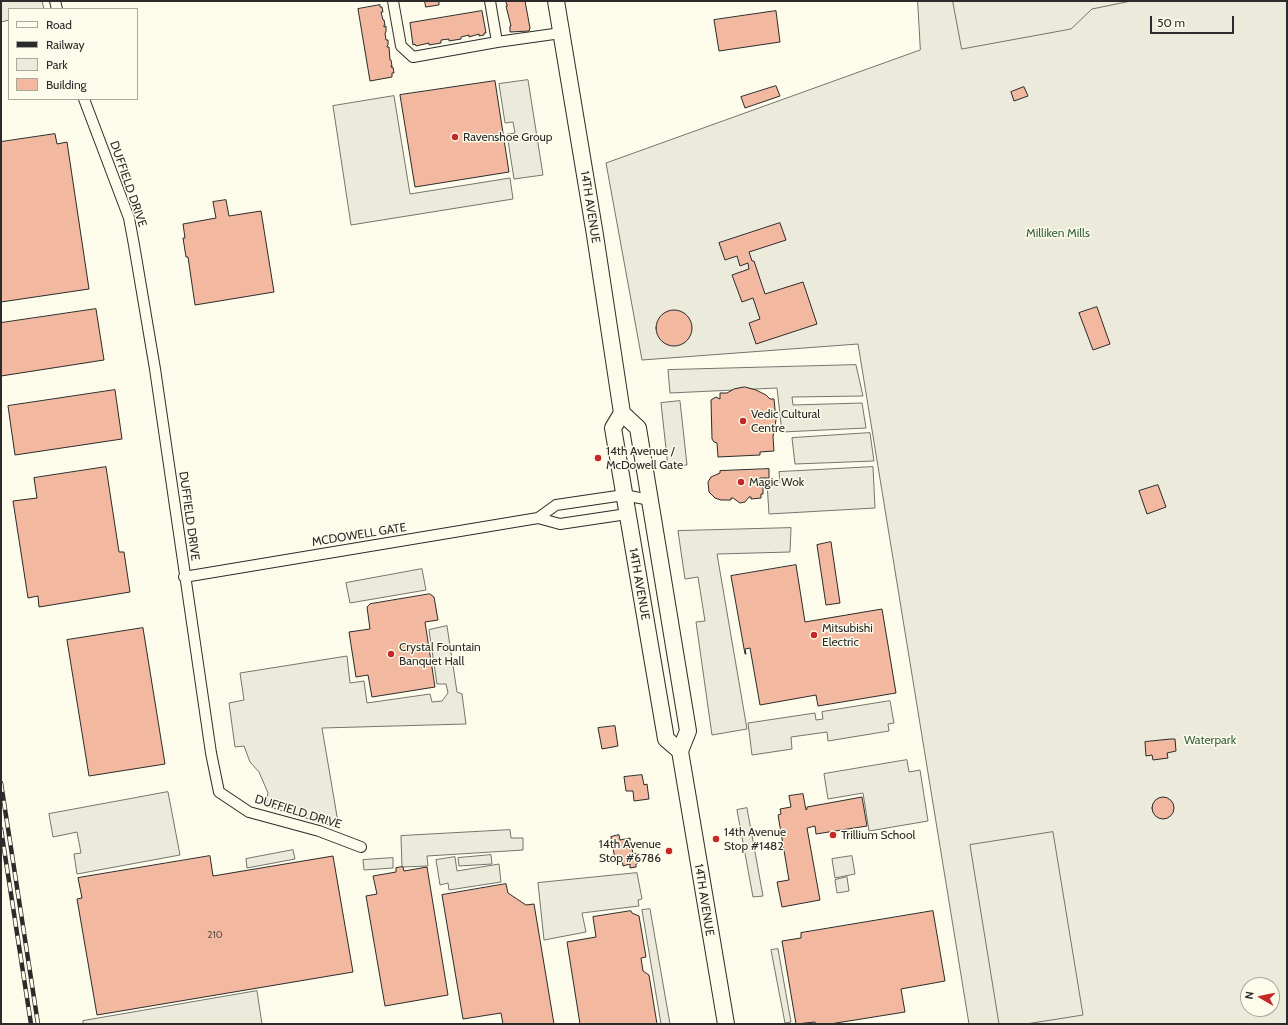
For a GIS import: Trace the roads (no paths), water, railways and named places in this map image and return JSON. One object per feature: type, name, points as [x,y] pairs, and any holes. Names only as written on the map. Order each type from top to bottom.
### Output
[{"type":"main road","name":"14TH AVENUE","points":[[556,1],[595,235],[622,412],[614,428],[627,514],[666,739],[680,751]]},
{"type":"main road","name":"14TH AVENUE","points":[[622,412],[638,428],[688,731],[680,751],[726,1024]]},
{"type":"street","points":[[393,1],[401,46],[413,57],[497,42],[561,33]]},
{"type":"street","points":[[490,1],[497,42]]},
{"type":"street","name":"DUFFIELD DRIVE","points":[[84,100],[129,218],[155,369],[184,577],[211,753],[219,792],[249,812],[319,831],[361,847]]},
{"type":"street","name":"MCDOWELL GATE","points":[[538,518],[556,505],[624,495],[650,500]]},
{"type":"street","name":"MCDOWELL GATE","points":[[184,577],[538,518],[560,524],[627,514]]},
{"type":"railway","points":[[1,783],[38,1024]]},
{"type":"railway","points":[[1,829],[31,1024]]},
{"type":"place","name":"Ravenshoe Group","points":[[455,137]]},
{"type":"place","name":"Vedic Cultural Centre","points":[[743,421]]},
{"type":"place","name":"14th Avenue / McDowell Gate","points":[[598,458]]},
{"type":"place","name":"Magic Wok","points":[[741,482]]},
{"type":"place","name":"Mitsubishi Electric","points":[[814,635]]},
{"type":"place","name":"Crystal Fountain Banquet Hall","points":[[391,654]]},
{"type":"place","name":"Trillium School","points":[[833,835]]},
{"type":"place","name":"14th Avenue Stop #1482","points":[[716,839]]},
{"type":"place","name":"14th Avenue Stop #6786","points":[[669,851]]},
{"type":"park label","name":"Milliken Mills","points":[[1058,233]]},
{"type":"park label","name":"Waterpark","points":[[1210,740]]}]
